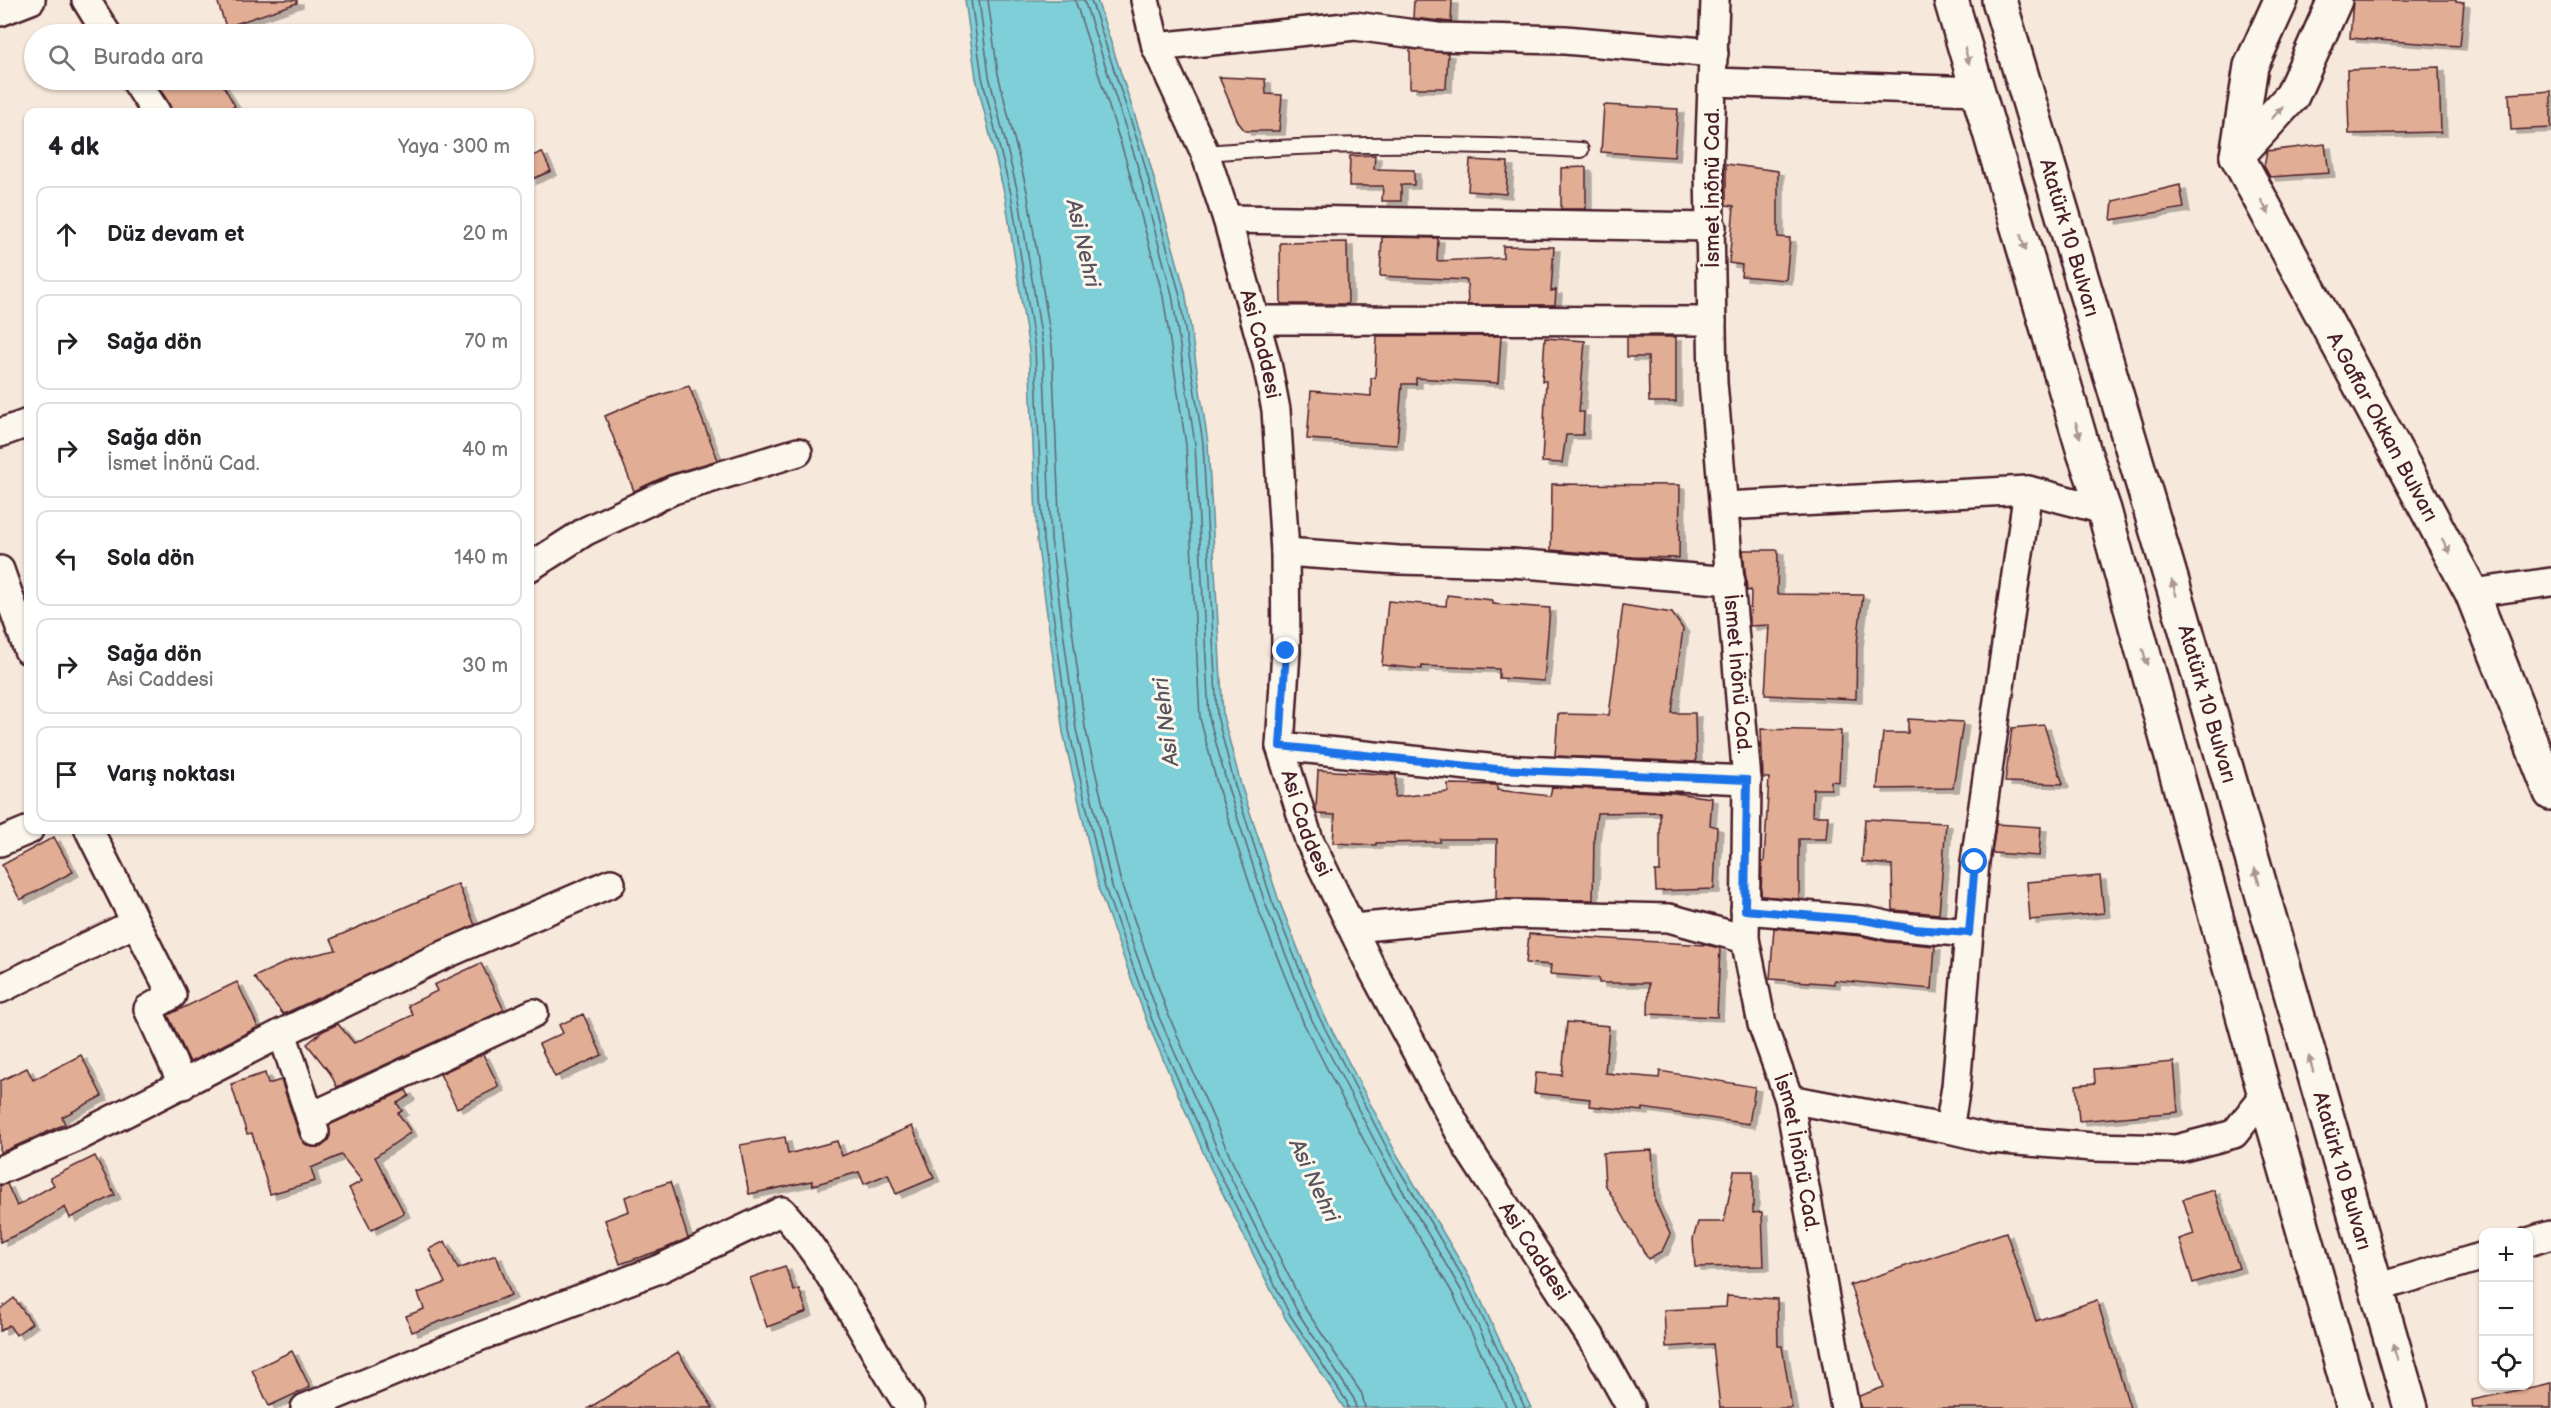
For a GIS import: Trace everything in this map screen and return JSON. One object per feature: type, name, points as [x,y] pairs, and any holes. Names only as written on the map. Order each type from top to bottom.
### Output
[{"type":"main road","points":[[1951,0],[2084,452],[2104,510],[2354,1408]]},
{"type":"main road","name":"Atatürk 10 Bulvarı","points":[[1999,0],[2183,620],[2411,1408]]},
{"type":"main road","points":[[2237,156],[2251,66],[2281,0]]},
{"type":"main road","points":[[2237,156],[2292,96],[2335,0]]},
{"type":"main road","name":"A.Gaffar Okkan Bulvarı","points":[[2237,156],[2472,593],[2516,704]]},
{"type":"main road","points":[[2516,704],[2551,772]]},
{"type":"main road","points":[[2516,704],[2551,793]]},
{"type":"street","points":[[0,12],[31,0]]},
{"type":"street","points":[[86,0],[101,24]]},
{"type":"street","name":"Asi Caddesi","points":[[1145,0],[1156,47],[1205,153],[1227,219],[1255,320],[1276,410],[1286,552],[1286,651],[1280,746],[1310,840],[1371,967],[1469,1150],[1597,1347],[1631,1408]]},
{"type":"street","name":"İsmet İnönü Cad.","points":[[1715,0],[1709,170],[1712,227],[1713,382],[1747,780],[1745,939],[1762,1024],[1789,1100],[1845,1408]]},
{"type":"street","points":[[1156,47],[1355,26],[1437,37],[1565,40],[1714,53]]},
{"type":"street","points":[[1713,82],[1978,91]]},
{"type":"street","points":[[142,90],[153,108]]},
{"type":"street","points":[[1227,219],[1712,227]]},
{"type":"street","points":[[1255,320],[1712,321]]},
{"type":"street","points":[[0,433],[24,424]]},
{"type":"street","points":[[534,564],[586,531],[674,490],[798,452]]},
{"type":"street","points":[[1949,1129],[1956,1087],[1975,862],[2028,490]]},
{"type":"street","points":[[1725,506],[2028,490],[2104,510]]},
{"type":"street","points":[[1286,552],[1399,560],[1512,563],[1731,581]]},
{"type":"street","points":[[0,570],[24,639]]},
{"type":"street","points":[[2472,593],[2551,582]]},
{"type":"street","points":[[1280,746],[1497,769],[1747,780]]},
{"type":"street","points":[[0,842],[24,832]]},
{"type":"street","points":[[91,834],[172,995],[148,1010],[183,1085]]},
{"type":"street","points":[[0,1170],[78,1137],[282,1033],[437,958],[611,883]]},
{"type":"street","points":[[1745,910],[1863,920],[1914,929],[1969,933]]},
{"type":"street","points":[[1353,928],[1503,914],[1669,918],[1745,939]]},
{"type":"street","points":[[0,989],[135,923]]},
{"type":"street","points":[[282,1033],[313,1124],[534,1013]]},
{"type":"street","points":[[1789,1100],[1949,1129],[1991,1139],[2093,1147],[2176,1149],[2234,1134],[2265,1095]]},
{"type":"street","points":[[305,1408],[468,1341],[659,1269],[782,1211],[803,1234],[885,1371],[910,1408]]},
{"type":"street","points":[[2533,1241],[2551,1235]]},
{"type":"street","points":[[2376,1288],[2479,1257]]},
{"type":"lane","points":[[1205,153],[1277,147],[1398,143],[1581,150]]},
{"type":"water","name":"Asi Nehri","points":[[965,0],[1097,0],[1147,153],[1185,291],[1208,443],[1223,716],[1241,785],[1278,898],[1324,1015],[1396,1153],[1473,1283],[1531,1408],[1344,1408],[1285,1318],[1210,1168],[1147,1022],[1099,890],[1063,732],[1037,540],[1029,350],[1005,196],[976,78]]},
{"type":"building","points":[[217,0],[297,0],[297,3],[235,24],[225,24]]},
{"type":"building","points":[[1414,0],[1452,0],[1451,22],[1413,18]]},
{"type":"building","points":[[2353,0],[2456,0],[2456,2],[2464,3],[2460,46],[2350,38]]},
{"type":"building","points":[[1410,49],[1448,53],[1446,88],[1410,88]]},
{"type":"building","points":[[2439,67],[2441,132],[2349,134],[2347,70]]},
{"type":"building","points":[[1219,77],[1265,79],[1266,94],[1282,95],[1279,131],[1245,131],[1238,122]]},
{"type":"building","points":[[161,90],[226,90],[235,106],[231,108],[171,108]]},
{"type":"building","points":[[2551,91],[2551,128],[2511,130],[2509,94]]},
{"type":"building","points":[[1604,105],[1678,109],[1674,157],[1601,152]]},
{"type":"building","points":[[2325,144],[2329,173],[2270,177],[2264,166],[2267,151]]},
{"type":"building","points":[[542,152],[551,171],[534,178],[534,155]]},
{"type":"building","points":[[1375,155],[1374,169],[1414,170],[1414,185],[1401,185],[1401,201],[1382,201],[1383,186],[1349,186],[1350,156]]},
{"type":"building","points":[[1470,160],[1508,162],[1506,194],[1468,191]]},
{"type":"building","points":[[1726,164],[1778,171],[1778,237],[1790,238],[1786,280],[1741,276],[1742,265],[1729,263],[1734,206],[1726,205]]},
{"type":"building","points":[[1586,167],[1586,209],[1561,209],[1561,168]]},
{"type":"building","points":[[2180,185],[2184,208],[2111,220],[2113,201]]},
{"type":"building","points":[[1382,237],[1438,238],[1437,261],[1503,258],[1503,246],[1554,247],[1551,291],[1556,290],[1555,305],[1468,305],[1467,280],[1380,276]]},
{"type":"building","points":[[1347,242],[1348,304],[1281,304],[1280,243]]},
{"type":"building","points":[[1377,336],[1501,336],[1498,383],[1416,378],[1416,384],[1402,384],[1397,445],[1307,439],[1311,391],[1371,396],[1371,378],[1375,378]]},
{"type":"building","points":[[1627,337],[1676,337],[1676,402],[1649,402],[1648,357],[1627,357]]},
{"type":"building","points":[[1545,338],[1585,341],[1579,412],[1584,412],[1583,435],[1566,435],[1562,463],[1542,462],[1546,381],[1542,381]]},
{"type":"building","points":[[689,386],[718,460],[668,475],[634,491],[605,416],[635,403]]},
{"type":"building","points":[[1552,484],[1680,485],[1679,558],[1633,557],[1551,550]]},
{"type":"building","points":[[1743,550],[1778,550],[1777,594],[1863,595],[1857,643],[1856,699],[1765,695],[1769,625],[1750,626],[1751,590],[1747,591]]},
{"type":"building","points":[[1447,595],[1492,600],[1492,604],[1550,608],[1544,681],[1499,678],[1499,669],[1422,666],[1422,669],[1382,665],[1388,601],[1446,606]]},
{"type":"building","points":[[1623,605],[1672,613],[1683,629],[1672,713],[1695,713],[1696,762],[1555,756],[1558,714],[1609,715]]},
{"type":"building","points":[[1908,719],[1963,722],[1953,788],[1877,789],[1883,733],[1908,733]]},
{"type":"building","points":[[2044,725],[2063,784],[2005,782],[2012,728]]},
{"type":"building","points":[[1761,729],[1841,731],[1839,782],[1831,781],[1831,789],[1813,789],[1812,816],[1828,816],[1826,839],[1799,839],[1799,899],[1761,896],[1769,778],[1763,778]]},
{"type":"building","points":[[1318,770],[1396,775],[1395,797],[1448,792],[1448,784],[1497,785],[1497,790],[1550,796],[1552,787],[1674,793],[1712,798],[1710,825],[1717,827],[1714,889],[1656,891],[1655,871],[1660,871],[1660,812],[1597,813],[1594,838],[1593,900],[1496,899],[1497,839],[1440,839],[1440,842],[1376,843],[1376,845],[1333,843],[1335,815],[1317,814]]},
{"type":"building","points":[[1865,819],[1946,823],[1939,914],[1893,910],[1892,865],[1862,862]]},
{"type":"building","points":[[1996,824],[2041,827],[2039,856],[1992,853]]},
{"type":"building","points":[[54,837],[73,872],[20,900],[2,865]]},
{"type":"building","points":[[2100,876],[2104,913],[2030,920],[2027,882]]},
{"type":"building","points":[[458,884],[475,925],[290,1011],[283,1014],[254,977],[291,960],[336,950],[331,939]]},
{"type":"building","points":[[1774,928],[1935,946],[1932,989],[1834,980],[1834,984],[1770,979]]},
{"type":"building","points":[[1529,934],[1706,945],[1720,948],[1717,1017],[1648,1014],[1649,983],[1599,983],[1599,978],[1550,974],[1551,965],[1526,963]]},
{"type":"building","points":[[481,963],[504,1010],[337,1087],[330,1073],[307,1044],[323,1031],[338,1024],[354,1043],[413,1015],[408,1005],[437,991],[434,985]]},
{"type":"building","points":[[237,982],[258,1027],[190,1062],[168,1015]]},
{"type":"building","points":[[583,1014],[602,1055],[555,1077],[539,1044],[563,1033],[559,1025]]},
{"type":"building","points":[[1567,1022],[1609,1026],[1605,1073],[1659,1078],[1660,1071],[1755,1087],[1749,1124],[1643,1108],[1643,1111],[1589,1106],[1590,1099],[1534,1093],[1536,1073],[1562,1075]]},
{"type":"building","points":[[483,1054],[499,1087],[457,1108],[440,1074]]},
{"type":"building","points":[[81,1055],[102,1096],[62,1117],[65,1124],[0,1153],[0,1081],[27,1068],[33,1080]]},
{"type":"building","points":[[2174,1062],[2178,1112],[2079,1121],[2076,1085],[2095,1083],[2094,1069]]},
{"type":"building","points":[[265,1073],[268,1084],[281,1080],[300,1137],[305,1144],[312,1147],[321,1147],[327,1142],[330,1135],[329,1125],[406,1090],[409,1096],[397,1103],[402,1111],[398,1113],[411,1132],[375,1157],[404,1213],[371,1230],[349,1188],[362,1181],[341,1155],[311,1168],[315,1181],[270,1194],[252,1133],[247,1134],[231,1084]]},
{"type":"building","points":[[912,1126],[934,1178],[896,1194],[888,1174],[864,1184],[859,1172],[813,1185],[812,1181],[749,1194],[740,1145],[785,1137],[788,1154],[837,1141],[842,1156]]},
{"type":"building","points":[[1652,1150],[1655,1201],[1670,1234],[1662,1251],[1648,1259],[1605,1184],[1603,1153]]},
{"type":"building","points":[[95,1156],[115,1195],[70,1218],[65,1207],[27,1230],[0,1242],[0,1185],[7,1184],[17,1206],[54,1185],[50,1178]]},
{"type":"building","points":[[1734,1171],[1753,1171],[1753,1213],[1762,1212],[1764,1266],[1695,1267],[1693,1239],[1698,1222],[1724,1222]]},
{"type":"building","points":[[670,1182],[688,1238],[620,1264],[605,1220],[629,1211],[625,1197]]},
{"type":"building","points":[[2214,1190],[2239,1268],[2193,1283],[2179,1239],[2194,1234],[2183,1199]]},
{"type":"building","points":[[2006,1232],[2036,1321],[2097,1300],[2130,1408],[1860,1408],[1859,1396],[1884,1387],[1850,1285]]},
{"type":"building","points":[[445,1241],[458,1269],[496,1255],[511,1295],[412,1332],[406,1316],[424,1309],[418,1293],[445,1283],[429,1249]]},
{"type":"building","points":[[785,1266],[794,1291],[799,1289],[807,1312],[767,1327],[750,1278]]},
{"type":"building","points":[[1727,1296],[1777,1299],[1778,1346],[1782,1346],[1792,1408],[1720,1408],[1713,1344],[1666,1347],[1664,1310],[1726,1307]]},
{"type":"building","points":[[14,1298],[32,1323],[16,1335],[9,1325],[0,1331],[0,1309]]},
{"type":"building","points":[[292,1351],[310,1387],[269,1406],[252,1370]]},
{"type":"building","points":[[678,1352],[713,1408],[589,1408]]},
{"type":"building","points":[[2551,1383],[2551,1408],[2473,1408],[2472,1400],[2518,1390],[2533,1390],[2533,1387]]},
{"type":"route","points":[[1286,651],[1280,746],[1497,769],[1747,780],[1745,910],[1863,920],[1914,929],[1969,933],[1975,862]]}]
